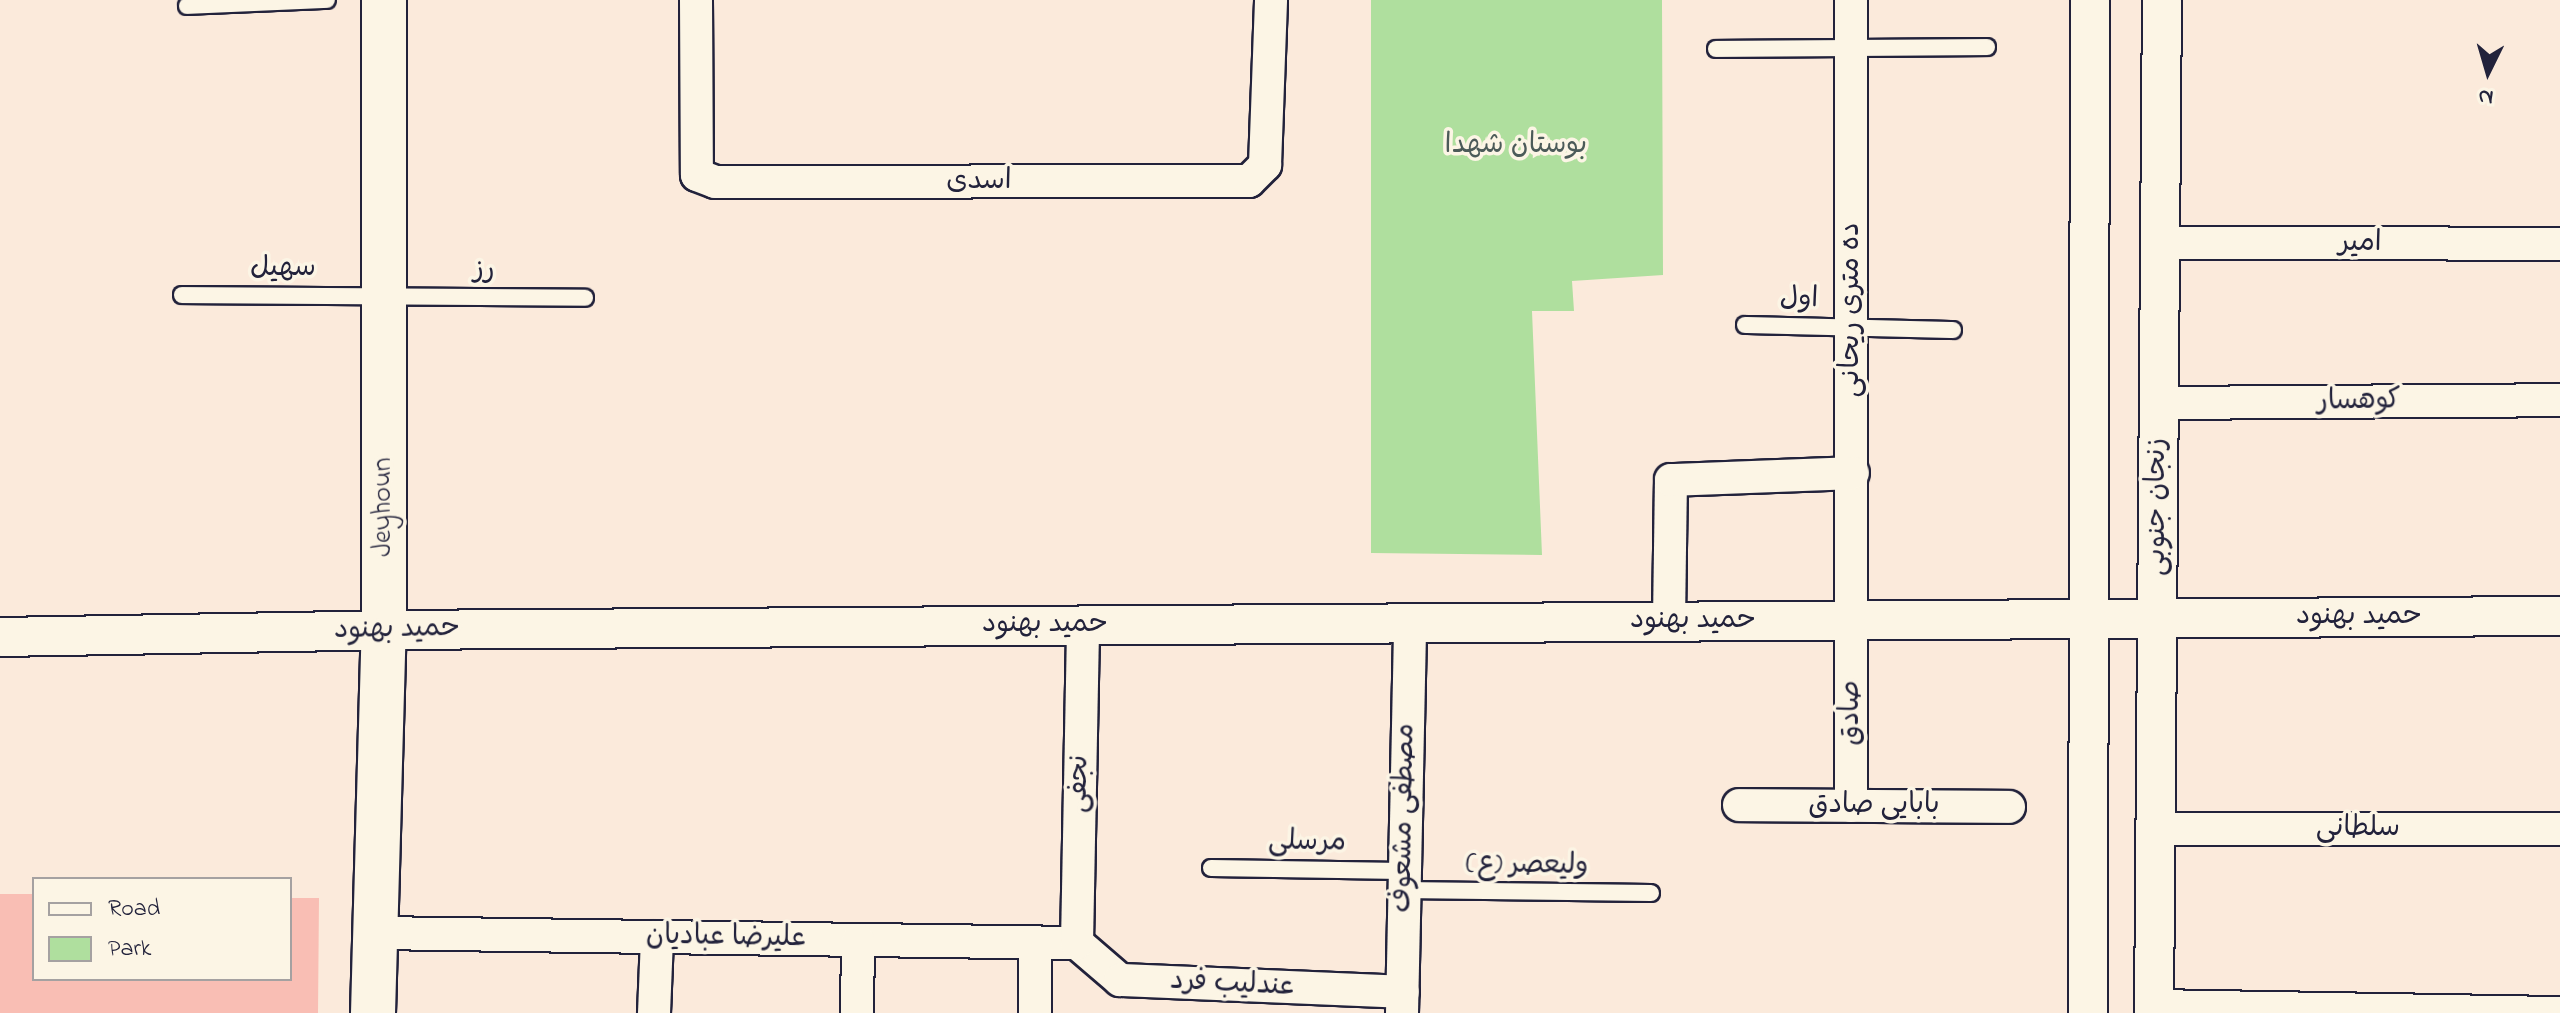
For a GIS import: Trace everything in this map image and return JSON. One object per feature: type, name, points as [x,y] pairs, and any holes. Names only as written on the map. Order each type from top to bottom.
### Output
[{"type":"main road","name":"Jeyhoun","points":[[373,1013],[384,630],[384,0]]},
{"type":"street","name":"اسدی","points":[[696,0],[697,175],[715,182],[762,182],[1249,181],[1265,165],[1271,0]]},
{"type":"street","name":"ده متری ریحانی","points":[[1851,0],[1853,620]]},
{"type":"street","points":[[2088,1013],[2090,0]]},
{"type":"street","name":"زنجان جنوبی","points":[[2154,1009],[2162,0]]},
{"type":"street","name":"امیر","points":[[2160,243],[2560,244]]},
{"type":"street","name":"کوهسار","points":[[2159,403],[2560,400]]},
{"type":"street","points":[[1669,621],[1671,480],[1853,473]]},
{"type":"street","name":"حمید بهنود","points":[[0,637],[384,630],[2560,616]]},
{"type":"street","name":"صادق","points":[[1851,806],[1853,620]]},
{"type":"street","name":"مصطفی مشعوف","points":[[1403,1003],[1402,880],[1410,623]]},
{"type":"street","name":"نجفی","points":[[1077,943],[1083,625]]},
{"type":"street","name":"بابایی صادق","points":[[1739,805],[2009,807]]},
{"type":"street","name":"سلطانی","points":[[2156,829],[2560,829]]},
{"type":"street","name":"علیرضا عبادیان","points":[[376,933],[1077,943]]},
{"type":"street","points":[[654,1013],[657,937]]},
{"type":"street","points":[[857,1013],[858,940]]},
{"type":"street","points":[[1035,942],[1035,1013]]},
{"type":"street","name":"عندلیب فرد","points":[[1077,943],[1120,980],[1403,1003]]},
{"type":"street","points":[[2154,1009],[2560,1013]]},
{"type":"lane","points":[[187,6],[327,0]]},
{"type":"lane","points":[[1716,49],[1987,47]]},
{"type":"lane","name":"سهیل","points":[[182,295],[383,296]]},
{"type":"lane","name":"رز","points":[[383,296],[585,298]]},
{"type":"lane","name":"اول","points":[[1745,325],[1953,330]]},
{"type":"lane","name":"مرسلی","points":[[1211,868],[1402,880]]},
{"type":"lane","name":"ولیعصر (ع)","points":[[1402,880],[1651,893]]},
{"type":"green space","name":"بوستان شهدا","points":[[1371,0],[1662,0],[1663,275],[1572,281],[1574,311],[1532,311],[1542,555],[1371,553]]},
{"type":"building","points":[[0,894],[32,894],[32,981],[292,981],[292,898],[319,898],[318,1013],[0,1013]]}]
